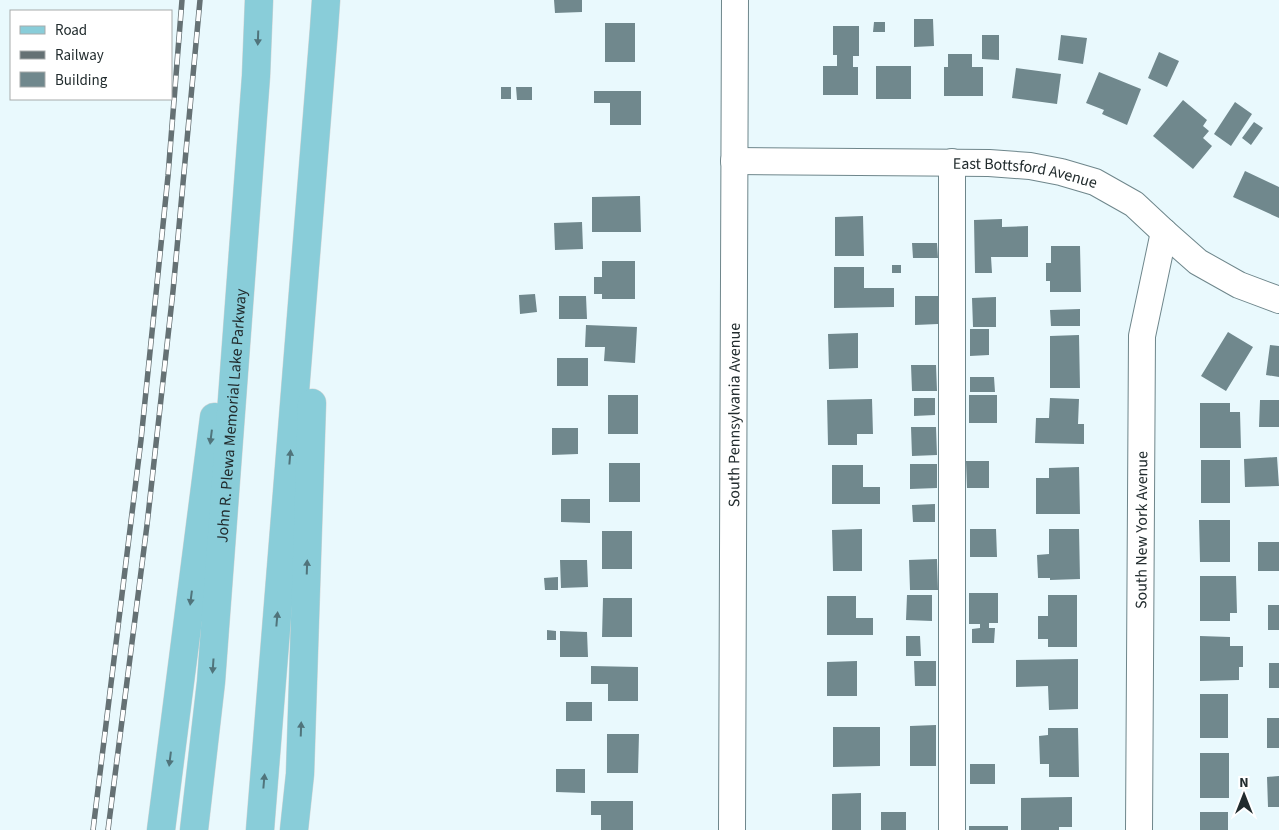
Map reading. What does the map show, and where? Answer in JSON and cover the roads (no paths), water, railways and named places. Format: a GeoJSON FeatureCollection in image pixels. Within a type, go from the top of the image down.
{"type":"FeatureCollection","features":[{"type":"Feature","properties":{"kind":"main road","name":"John R. Plewa Memorial Lake Parkway"},"geometry":{"type":"LineString","coordinates":[[194,830],[211,682],[256,76],[259,0]]}},
{"type":"Feature","properties":{"kind":"main road"},"geometry":{"type":"LineString","coordinates":[[260,830],[326,0]]}},
{"type":"Feature","properties":{"kind":"main road"},"geometry":{"type":"LineString","coordinates":[[294,830],[301,754],[324,29]]}},
{"type":"Feature","properties":{"kind":"main road"},"geometry":{"type":"LineString","coordinates":[[161,830],[256,76]]}},
{"type":"Feature","properties":{"kind":"street","name":"South Pennsylvania Avenue"},"geometry":{"type":"LineString","coordinates":[[732,830],[735,0]]}},
{"type":"Feature","properties":{"kind":"street","name":"East Bottsford Avenue"},"geometry":{"type":"LineString","coordinates":[[734,161],[952,162],[1030,166],[1061,172],[1095,182],[1134,204],[1198,262],[1239,285],[1279,300]]}},
{"type":"Feature","properties":{"kind":"street"},"geometry":{"type":"LineString","coordinates":[[952,162],[952,830]]}},
{"type":"Feature","properties":{"kind":"street","name":"South New York Avenue"},"geometry":{"type":"LineString","coordinates":[[1138,830],[1142,336],[1164,232]]}},
{"type":"Feature","properties":{"kind":"railway"},"geometry":{"type":"LineString","coordinates":[[93,830],[141,440],[168,176],[182,0]]}},
{"type":"Feature","properties":{"kind":"railway"},"geometry":{"type":"LineString","coordinates":[[108,830],[147,525],[173,291],[200,0]]}}]}
